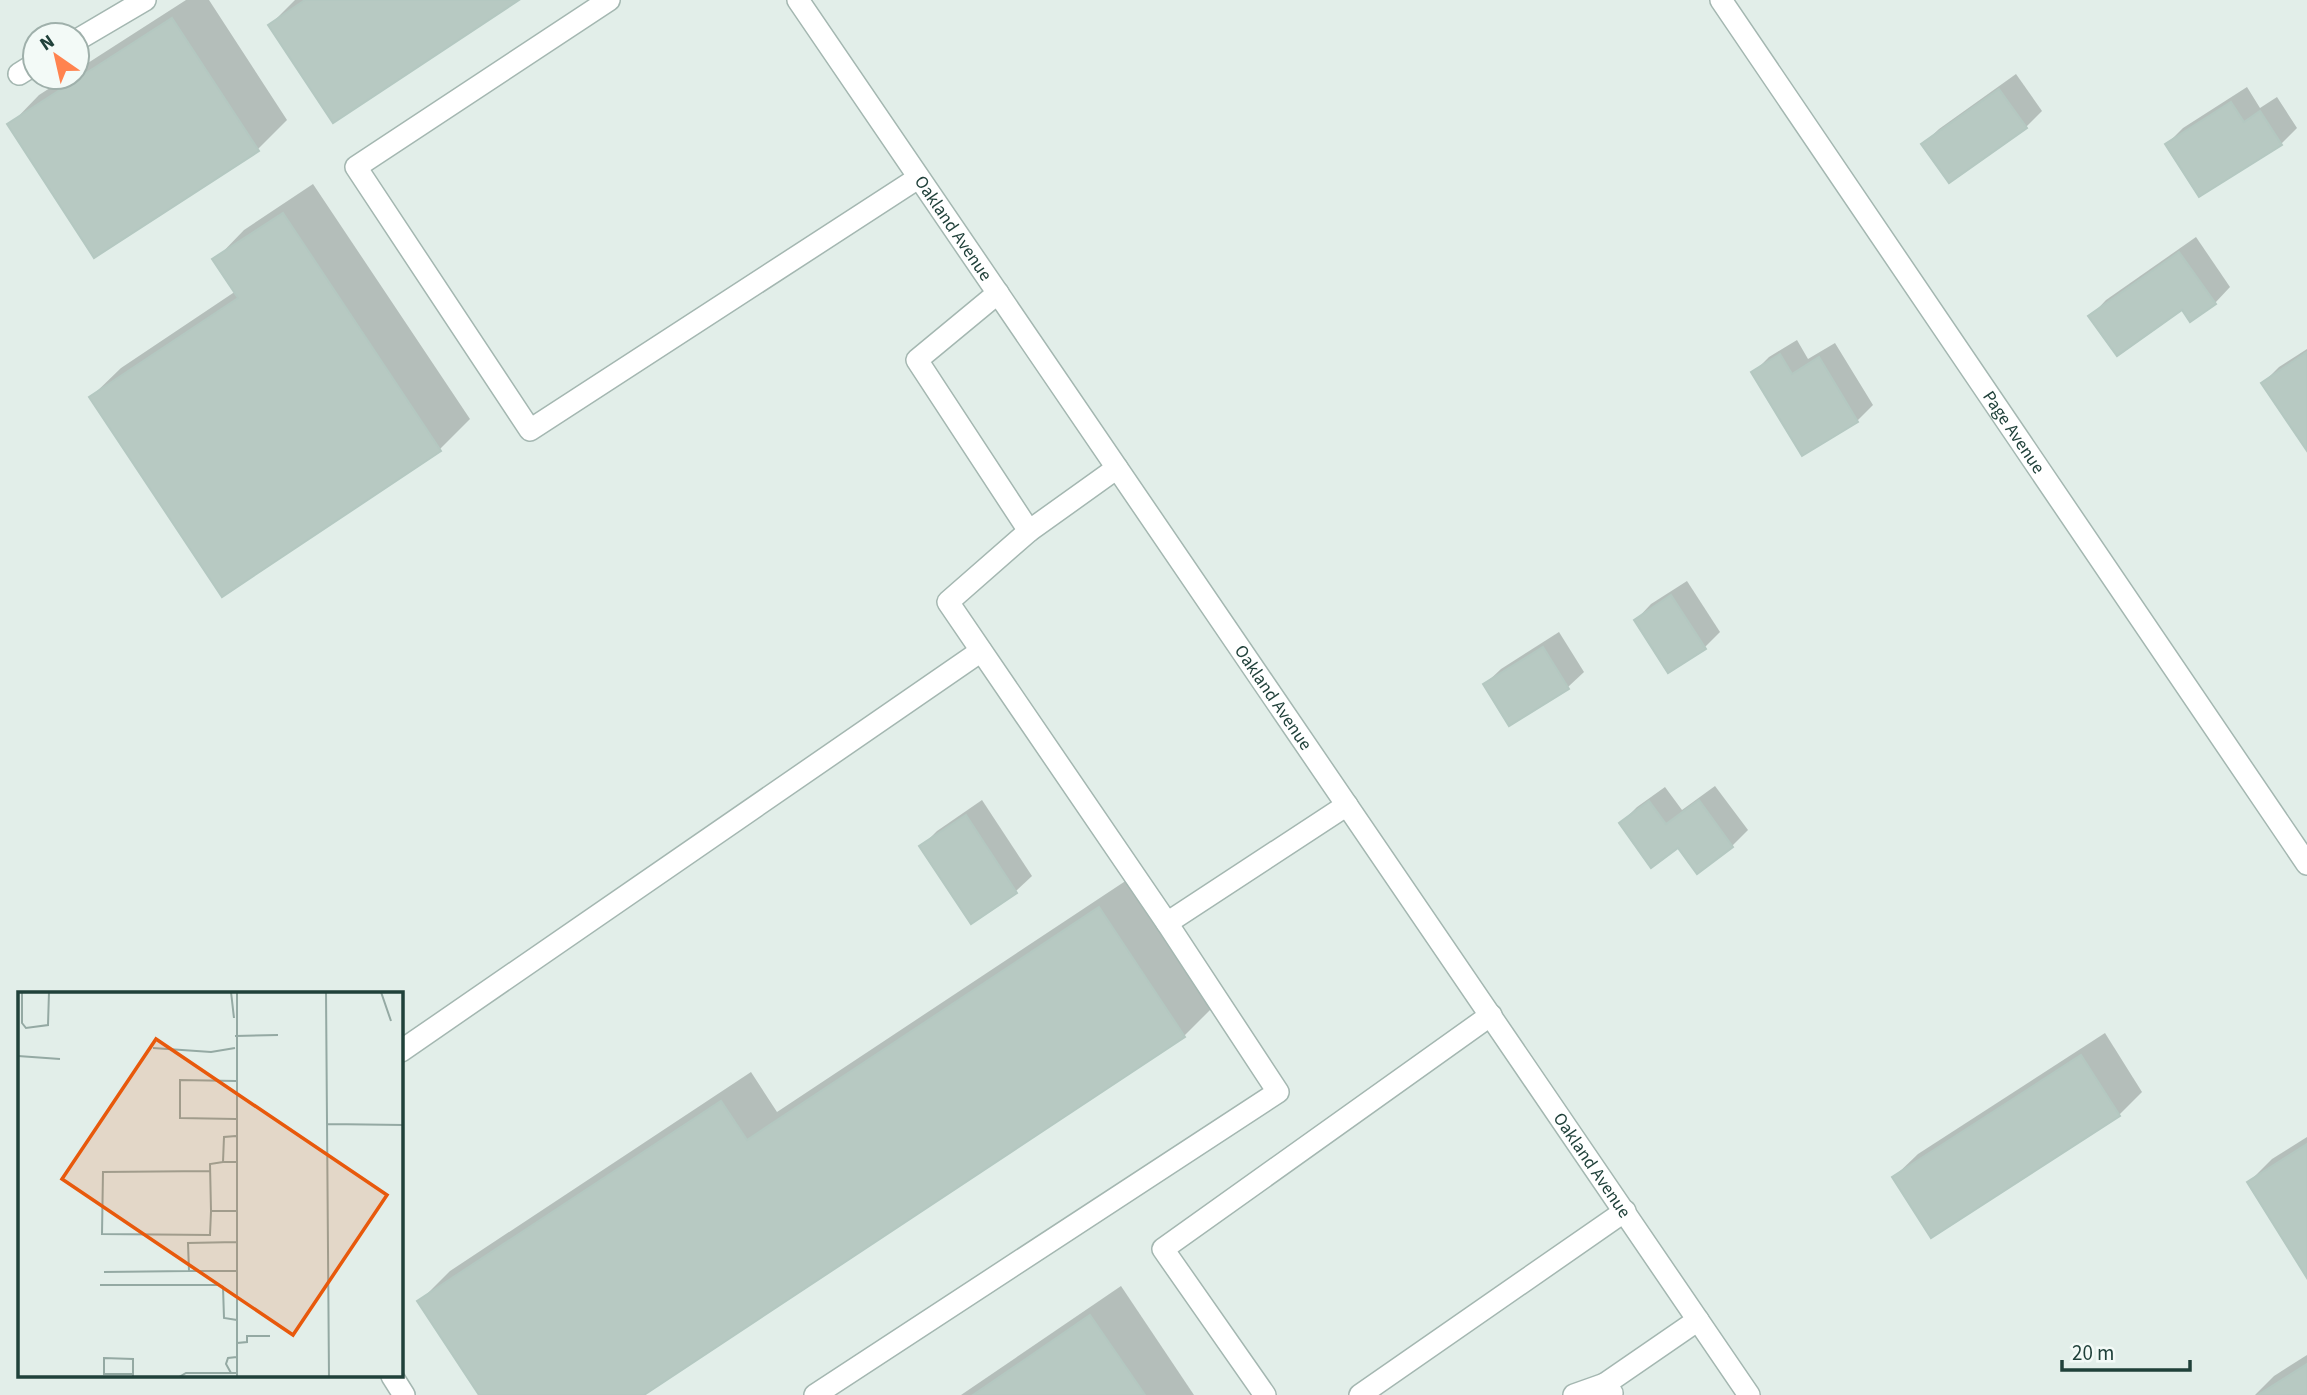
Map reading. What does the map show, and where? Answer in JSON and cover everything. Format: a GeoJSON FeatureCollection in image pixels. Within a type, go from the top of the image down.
{"type":"FeatureCollection","features":[{"type":"Feature","properties":{"kind":"street"},"geometry":{"type":"LineString","coordinates":[[91,32],[145,0]]}},
{"type":"Feature","properties":{"kind":"street"},"geometry":{"type":"LineString","coordinates":[[609,0],[356,167],[530,430],[918,177]]}},
{"type":"Feature","properties":{"kind":"street","name":"Oakland Avenue"},"geometry":{"type":"LineString","coordinates":[[798,0],[1749,1395]]}},
{"type":"Feature","properties":{"kind":"street","name":"Page Avenue"},"geometry":{"type":"LineString","coordinates":[[1721,0],[2307,864]]}},
{"type":"Feature","properties":{"kind":"street"},"geometry":{"type":"LineString","coordinates":[[998,293],[916,360],[1029,531]]}},
{"type":"Feature","properties":{"kind":"street"},"geometry":{"type":"LineString","coordinates":[[815,1395],[1278,1092],[1167,923],[948,602],[1029,531],[1117,468]]}},
{"type":"Feature","properties":{"kind":"street"},"geometry":{"type":"LineString","coordinates":[[402,1050],[981,651]]}},
{"type":"Feature","properties":{"kind":"street"},"geometry":{"type":"LineString","coordinates":[[1167,923],[1348,805]]}},
{"type":"Feature","properties":{"kind":"street"},"geometry":{"type":"LineString","coordinates":[[1265,1395],[1163,1249],[1491,1015]]}},
{"type":"Feature","properties":{"kind":"street"},"geometry":{"type":"LineString","coordinates":[[1360,1395],[1625,1211]]}},
{"type":"Feature","properties":{"kind":"street"},"geometry":{"type":"LineString","coordinates":[[1574,1395],[1609,1390],[1698,1320]]}},
{"type":"Feature","properties":{"kind":"street"},"geometry":{"type":"LineString","coordinates":[[393,1378],[404,1395]]}},
{"type":"Feature","properties":{"kind":"building"},"geometry":{"type":"Polygon","coordinates":[[[305,0],[519,0],[333,123],[268,25],[305,0]]]}},
{"type":"Feature","properties":{"kind":"building"},"geometry":{"type":"Polygon","coordinates":[[[172,18],[259,151],[94,258],[7,124],[58,91],[91,91],[91,70],[172,18]]]}},
{"type":"Feature","properties":{"kind":"building"},"geometry":{"type":"Polygon","coordinates":[[[1999,89],[2027,128],[1949,183],[1921,144],[1999,89]]]}},
{"type":"Feature","properties":{"kind":"building"},"geometry":{"type":"Polygon","coordinates":[[[2231,102],[2244,122],[2260,111],[2282,145],[2199,197],[2165,144],[2231,102]]]}},
{"type":"Feature","properties":{"kind":"building"},"geometry":{"type":"Polygon","coordinates":[[[283,213],[441,451],[222,597],[89,397],[238,298],[212,259],[283,213]]]}},
{"type":"Feature","properties":{"kind":"building"},"geometry":{"type":"Polygon","coordinates":[[[2179,252],[2216,304],[2190,322],[2182,310],[2117,356],[2088,316],[2179,252]]]}},
{"type":"Feature","properties":{"kind":"building"},"geometry":{"type":"Polygon","coordinates":[[[2307,352],[2307,451],[2261,383],[2307,352]]]}},
{"type":"Feature","properties":{"kind":"building"},"geometry":{"type":"Polygon","coordinates":[[[1780,354],[1792,374],[1819,357],[1858,422],[1802,456],[1751,372],[1780,354]]]}},
{"type":"Feature","properties":{"kind":"building"},"geometry":{"type":"Polygon","coordinates":[[[1671,595],[1706,649],[1668,673],[1634,620],[1671,595]]]}},
{"type":"Feature","properties":{"kind":"building"},"geometry":{"type":"Polygon","coordinates":[[[1543,647],[1569,689],[1509,726],[1483,684],[1543,647]]]}},
{"type":"Feature","properties":{"kind":"building"},"geometry":{"type":"Polygon","coordinates":[[[1699,800],[1733,847],[1697,874],[1678,848],[1651,868],[1619,823],[1649,801],[1666,824],[1699,800]]]}},
{"type":"Feature","properties":{"kind":"building"},"geometry":{"type":"Polygon","coordinates":[[[966,815],[1017,893],[971,924],[919,846],[966,815]]]}},
{"type":"Feature","properties":{"kind":"building"},"geometry":{"type":"Polygon","coordinates":[[[1099,907],[1185,1037],[644,1395],[479,1395],[417,1301],[721,1101],[747,1140],[1099,907]]]}},
{"type":"Feature","properties":{"kind":"building"},"geometry":{"type":"Polygon","coordinates":[[[2081,1055],[2120,1116],[1931,1238],[1892,1177],[2081,1055]]]}},
{"type":"Feature","properties":{"kind":"building"},"geometry":{"type":"Polygon","coordinates":[[[2307,1144],[2307,1278],[2247,1182],[2307,1144]]]}},
{"type":"Feature","properties":{"kind":"building"},"geometry":{"type":"Polygon","coordinates":[[[1090,1315],[1145,1395],[973,1395],[1090,1315]]]}},
{"type":"Feature","properties":{"kind":"building"},"geometry":{"type":"Polygon","coordinates":[[[2307,1364],[2307,1395],[2258,1395],[2307,1364]]]}}]}
